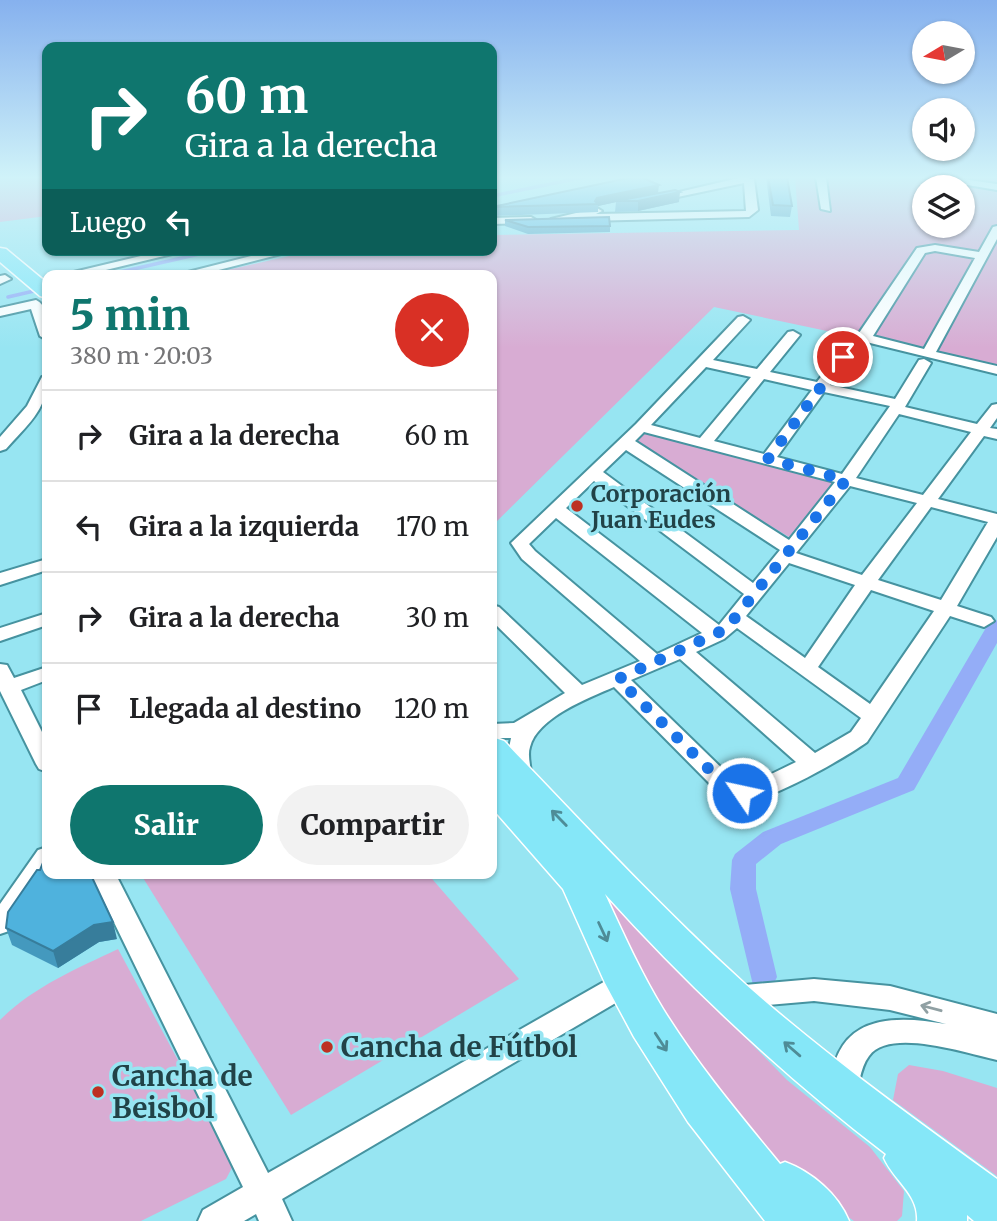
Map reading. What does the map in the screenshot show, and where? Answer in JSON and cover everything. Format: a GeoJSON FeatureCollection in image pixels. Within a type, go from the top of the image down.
{"type":"FeatureCollection","features":[{"type":"Feature","properties":{"kind":"highway"},"geometry":{"type":"LineString","coordinates":[[0,253],[41,295]]}},
{"type":"Feature","properties":{"kind":"highway"},"geometry":{"type":"LineString","coordinates":[[5,280],[41,295]]}},
{"type":"Feature","properties":{"kind":"highway"},"geometry":{"type":"LineString","coordinates":[[497,760],[507,782],[579,881],[626,983],[649,1024],[704,1107],[796,1221]]}},
{"type":"Feature","properties":{"kind":"highway"},"geometry":{"type":"LineString","coordinates":[[507,782],[732,997],[843,1094],[933,1184],[943,1215],[942,1221]]}},
{"type":"Feature","properties":{"kind":"highway"},"geometry":{"type":"LineString","coordinates":[[843,1094],[994,1206]]}},
{"type":"Feature","properties":{"kind":"highway"},"geometry":{"type":"LineString","coordinates":[[704,1107],[824,1221]]}},
{"type":"Feature","properties":{"kind":"street"},"geometry":{"type":"LineString","coordinates":[[497,731],[518,730],[579,694],[717,635],[736,618],[846,480],[898,407],[994,234]]}},
{"type":"Feature","properties":{"kind":"street"},"geometry":{"type":"LineString","coordinates":[[982,256],[935,248],[921,250],[866,333],[867,338],[874,341],[926,358],[997,370]]}},
{"type":"Feature","properties":{"kind":"street"},"geometry":{"type":"LineString","coordinates":[[90,270],[155,256]]}},
{"type":"Feature","properties":{"kind":"street"},"geometry":{"type":"LineString","coordinates":[[204,270],[265,256]]}},
{"type":"Feature","properties":{"kind":"street"},"geometry":{"type":"LineString","coordinates":[[0,312],[41,295]]}},
{"type":"Feature","properties":{"kind":"street"},"geometry":{"type":"LineString","coordinates":[[654,662],[522,549],[520,543],[641,427],[743,320]]}},
{"type":"Feature","properties":{"kind":"street"},"geometry":{"type":"LineString","coordinates":[[705,442],[793,335]]}},
{"type":"Feature","properties":{"kind":"street"},"geometry":{"type":"LineString","coordinates":[[768,459],[854,342]]}},
{"type":"Feature","properties":{"kind":"street"},"geometry":{"type":"LineString","coordinates":[[703,362],[820,387],[989,432]]}},
{"type":"Feature","properties":{"kind":"street"},"geometry":{"type":"LineString","coordinates":[[0,446],[34,408],[42,391]]}},
{"type":"Feature","properties":{"kind":"street"},"geometry":{"type":"LineString","coordinates":[[807,669],[866,583],[928,502],[989,432],[997,408]]}},
{"type":"Feature","properties":{"kind":"street"},"geometry":{"type":"LineString","coordinates":[[618,679],[727,787],[742,793],[756,791],[813,764],[859,737],[946,608],[997,520],[641,427]]}},
{"type":"Feature","properties":{"kind":"street"},"geometry":{"type":"LineString","coordinates":[[625,442],[789,553],[866,583],[984,621]]}},
{"type":"Feature","properties":{"kind":"street"},"geometry":{"type":"LineString","coordinates":[[594,474],[754,593]]}},
{"type":"Feature","properties":{"kind":"street"},"geometry":{"type":"LineString","coordinates":[[556,509],[717,635]]}},
{"type":"Feature","properties":{"kind":"street"},"geometry":{"type":"LineString","coordinates":[[0,579],[42,566]]}},
{"type":"Feature","properties":{"kind":"street"},"geometry":{"type":"LineString","coordinates":[[497,616],[579,694]]}},
{"type":"Feature","properties":{"kind":"street"},"geometry":{"type":"LineString","coordinates":[[736,618],[874,717]]}},
{"type":"Feature","properties":{"kind":"street"},"geometry":{"type":"LineString","coordinates":[[0,635],[42,621]]}},
{"type":"Feature","properties":{"kind":"street"},"geometry":{"type":"LineString","coordinates":[[682,651],[813,764]]}},
{"type":"Feature","properties":{"kind":"street"},"geometry":{"type":"LineString","coordinates":[[42,674],[4,678],[42,754]]}},
{"type":"Feature","properties":{"kind":"street"},"geometry":{"type":"LineString","coordinates":[[507,782],[519,743],[533,722]]}},
{"type":"Feature","properties":{"kind":"street"},"geometry":{"type":"LineString","coordinates":[[0,924],[42,863]]}},
{"type":"Feature","properties":{"kind":"street"},"geometry":{"type":"LineString","coordinates":[[105,879],[276,1221]]}},
{"type":"Feature","properties":{"kind":"street"},"geometry":{"type":"LineString","coordinates":[[214,1221],[626,983]]}},
{"type":"Feature","properties":{"kind":"street"},"geometry":{"type":"LineString","coordinates":[[732,997],[814,990],[890,998],[997,1026]]}},
{"type":"Feature","properties":{"kind":"street"},"geometry":{"type":"LineString","coordinates":[[843,1094],[845,1071],[853,1053],[878,1034],[900,1029],[935,1032],[997,1048]]}},
{"type":"Feature","properties":{"kind":"shaded area"},"geometry":{"type":"Polygon","coordinates":[[[912,234],[912,238],[975,238],[975,234],[997,234],[997,367],[714,307],[497,521],[497,270],[227,270],[289,256],[497,256],[497,235],[912,234]]]}},
{"type":"Feature","properties":{"kind":"shaded area"},"geometry":{"type":"Polygon","coordinates":[[[643,431],[835,482],[789,537],[632,442],[643,431]]]}},
{"type":"Feature","properties":{"kind":"shaded area","name":"Cancha de Fútbol"},"geometry":{"type":"Polygon","coordinates":[[[144,879],[432,879],[519,979],[291,1115],[144,879]]]}},
{"type":"Feature","properties":{"kind":"shaded area"},"geometry":{"type":"Polygon","coordinates":[[[597,886],[787,1080],[870,1147],[904,1191],[902,1216],[897,1221],[854,1221],[804,1186],[746,1127],[704,1077],[654,995],[597,886]]]}},
{"type":"Feature","properties":{"kind":"shaded area","name":"Cancha de Beisbol"},"geometry":{"type":"Polygon","coordinates":[[[118,949],[234,1164],[226,1179],[141,1221],[0,1221],[0,1020],[41,988],[118,949]]]}},
{"type":"Feature","properties":{"kind":"shaded area"},"geometry":{"type":"Polygon","coordinates":[[[909,1065],[943,1071],[997,1088],[997,1176],[893,1100],[898,1074],[909,1065]]]}},
{"type":"Feature","properties":{"kind":"building"},"geometry":{"type":"Polygon","coordinates":[[[42,865],[42,879],[93,879],[113,922],[94,925],[53,951],[6,928],[8,912],[37,870],[42,865]]]}},
{"type":"Feature","properties":{"kind":"waterway"},"geometry":{"type":"LineString","coordinates":[[129,270],[191,256]]}},
{"type":"Feature","properties":{"kind":"waterway"},"geometry":{"type":"LineString","coordinates":[[8,297],[42,289]]}},
{"type":"Feature","properties":{"kind":"waterway"},"geometry":{"type":"LineString","coordinates":[[763,977],[743,889],[744,860],[772,838],[906,784],[997,626]]}},
{"type":"Feature","properties":{"kind":"place","name":"Corporación Juan Eudes"},"geometry":{"type":"Point","coordinates":[577,506]}},
{"type":"Feature","properties":{"kind":"place","name":"Cancha de Fútbol"},"geometry":{"type":"Point","coordinates":[327,1047]}},
{"type":"Feature","properties":{"kind":"place","name":"Cancha de Beisbol"},"geometry":{"type":"Point","coordinates":[98,1092]}},
{"type":"Feature","properties":{"kind":"route"},"geometry":{"type":"LineString","coordinates":[[742,793],[727,787],[618,679],[717,635],[733,623],[754,593],[846,480],[768,459],[843,357]]}}]}
